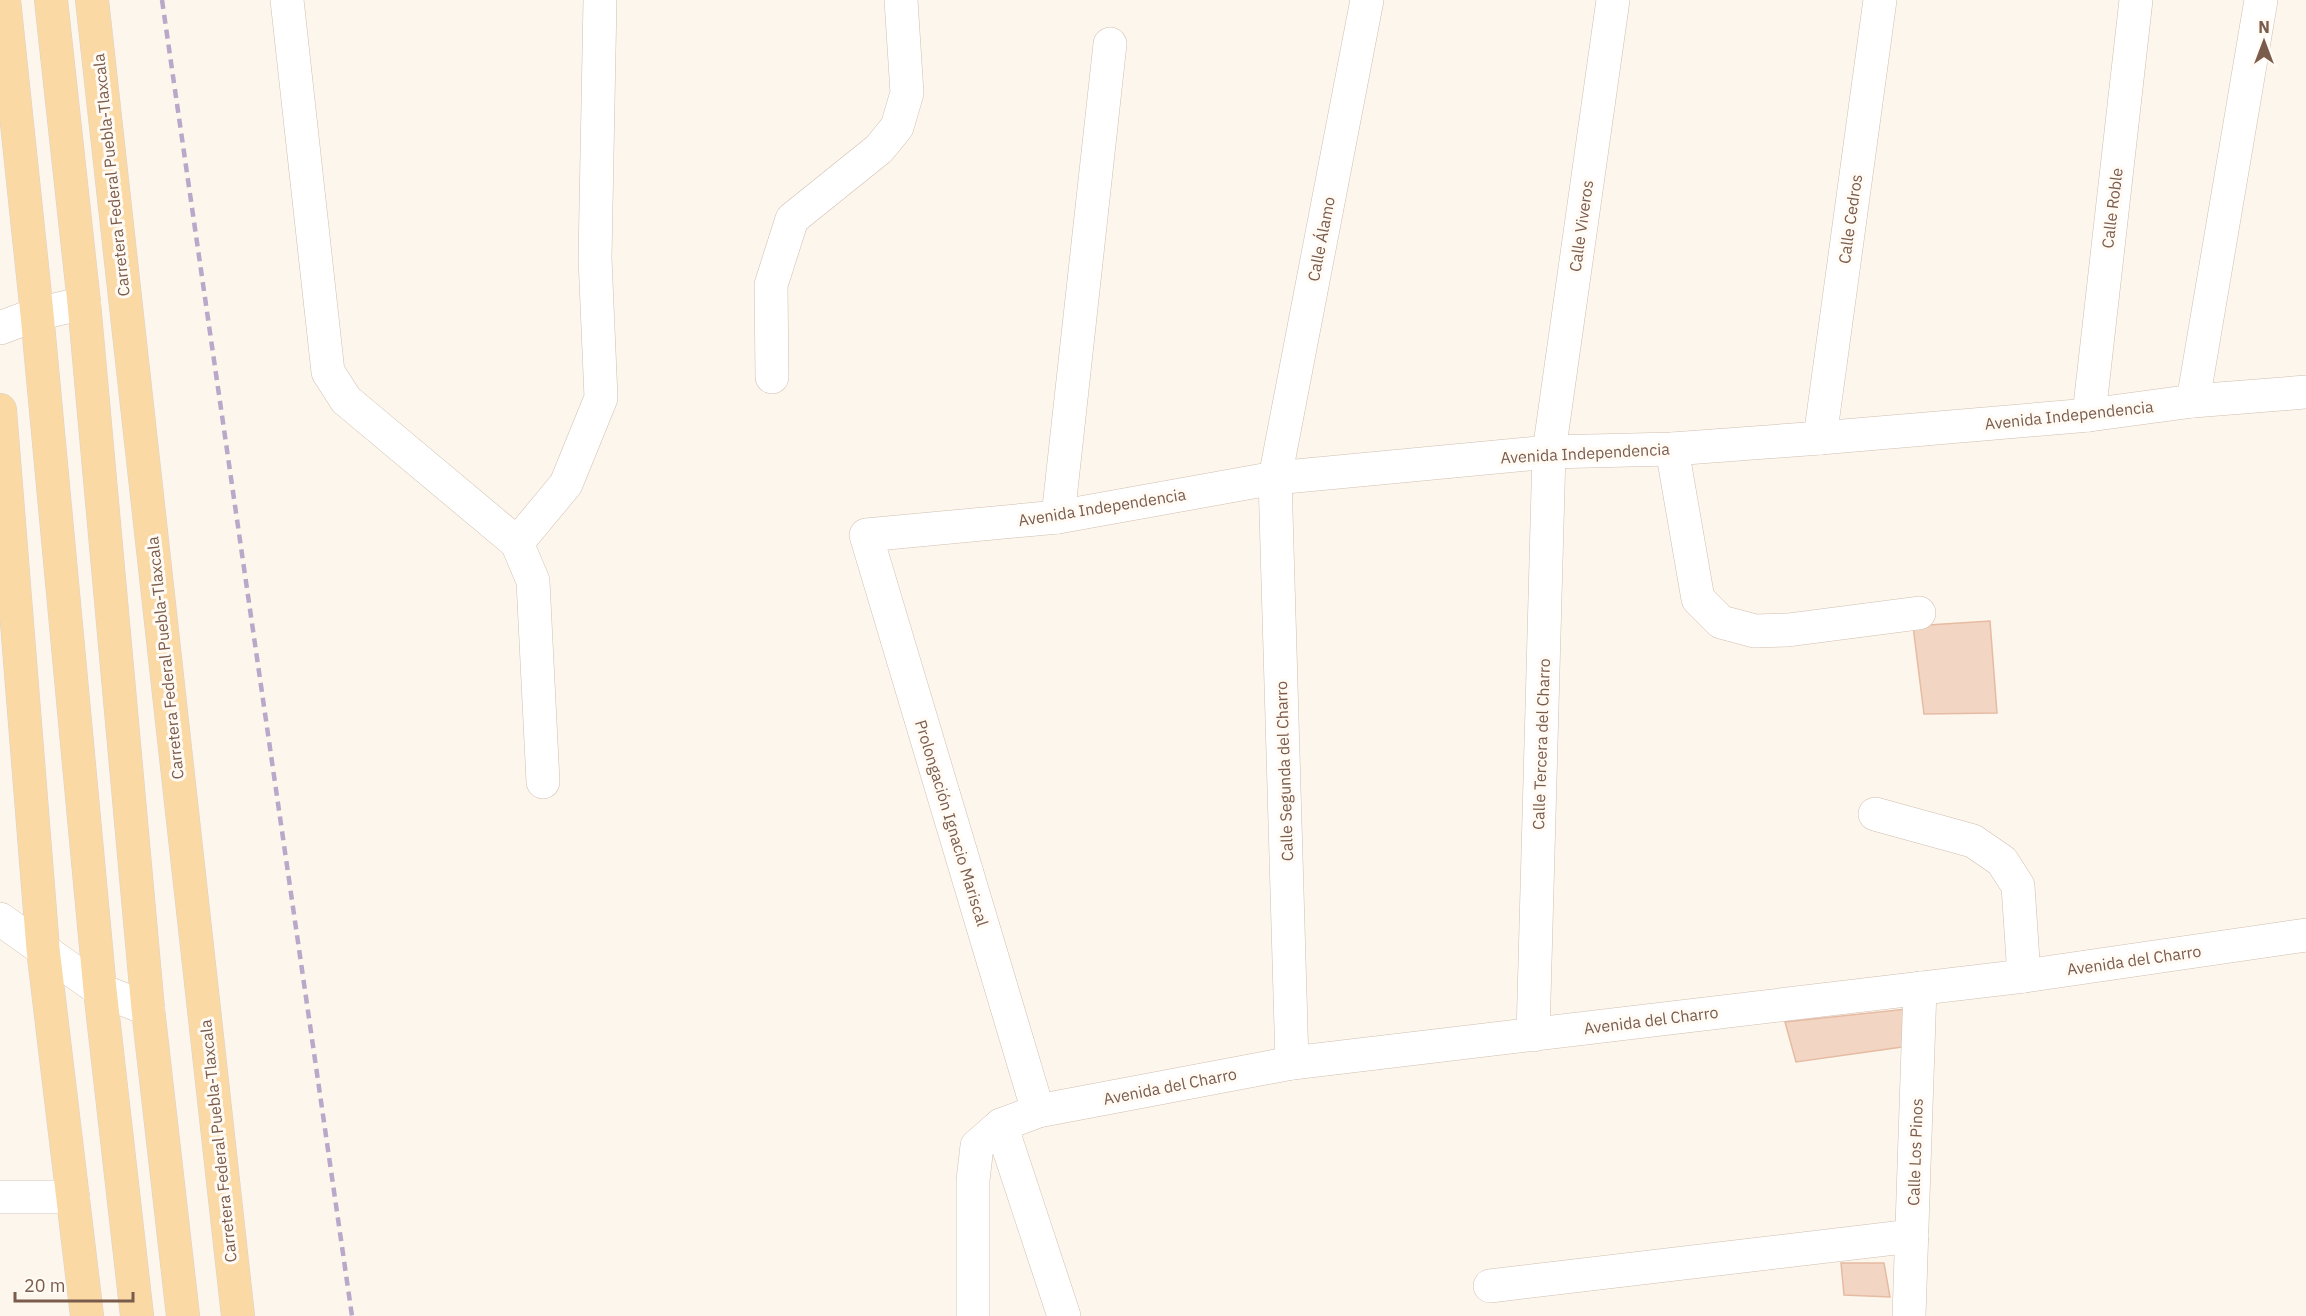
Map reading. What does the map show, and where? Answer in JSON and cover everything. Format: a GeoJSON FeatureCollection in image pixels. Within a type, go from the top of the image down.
{"type":"FeatureCollection","features":[{"type":"Feature","properties":{"kind":"main road"},"geometry":{"type":"LineString","coordinates":[[4,0],[37,314],[100,990],[137,1316]]}},
{"type":"Feature","properties":{"kind":"main road"},"geometry":{"type":"LineString","coordinates":[[51,0],[84,303],[148,1009],[183,1316]]}},
{"type":"Feature","properties":{"kind":"main road","name":"Carretera Federal Puebla-Tlaxcala"},"geometry":{"type":"LineString","coordinates":[[92,0],[238,1316]]}},
{"type":"Feature","properties":{"kind":"main road"},"geometry":{"type":"LineString","coordinates":[[0,410],[10,651],[87,1316]]}},
{"type":"Feature","properties":{"kind":"street"},"geometry":{"type":"LineString","coordinates":[[287,0],[328,372],[346,400],[517,543],[533,580],[543,782]]}},
{"type":"Feature","properties":{"kind":"street"},"geometry":{"type":"LineString","coordinates":[[517,543],[566,484],[601,398],[595,258],[600,0]]}},
{"type":"Feature","properties":{"kind":"street"},"geometry":{"type":"LineString","coordinates":[[772,377],[771,285],[792,219],[879,149],[897,127],[907,93],[901,0]]}},
{"type":"Feature","properties":{"kind":"street","name":"Calle Álamo"},"geometry":{"type":"LineString","coordinates":[[1275,478],[1367,0]]}},
{"type":"Feature","properties":{"kind":"street","name":"Calle Viveros"},"geometry":{"type":"LineString","coordinates":[[1549,452],[1613,0]]}},
{"type":"Feature","properties":{"kind":"street","name":"Calle Cedros"},"geometry":{"type":"LineString","coordinates":[[1820,438],[1880,0]]}},
{"type":"Feature","properties":{"kind":"street","name":"Calle Roble"},"geometry":{"type":"LineString","coordinates":[[2088,415],[2136,0]]}},
{"type":"Feature","properties":{"kind":"street"},"geometry":{"type":"LineString","coordinates":[[2193,402],[2261,0]]}},
{"type":"Feature","properties":{"kind":"street"},"geometry":{"type":"LineString","coordinates":[[1058,517],[1110,44]]}},
{"type":"Feature","properties":{"kind":"street"},"geometry":{"type":"LineString","coordinates":[[0,328],[37,314],[84,303]]}},
{"type":"Feature","properties":{"kind":"street","name":"Avenida Independencia"},"geometry":{"type":"LineString","coordinates":[[866,536],[1058,517],[1275,478],[1549,452],[1672,449],[1820,438],[2088,415],[2193,402],[2306,392]]}},
{"type":"Feature","properties":{"kind":"street"},"geometry":{"type":"LineString","coordinates":[[1672,449],[1698,599],[1721,622],[1755,632],[1788,630],[1919,612]]}},
{"type":"Feature","properties":{"kind":"street","name":"Calle Tercera del Charro"},"geometry":{"type":"LineString","coordinates":[[1533,1035],[1549,452]]}},
{"type":"Feature","properties":{"kind":"street","name":"Calle Segunda del Charro"},"geometry":{"type":"LineString","coordinates":[[1275,478],[1292,1063]]}},
{"type":"Feature","properties":{"kind":"street","name":"Prolongación Ignacio Mariscal"},"geometry":{"type":"LineString","coordinates":[[866,536],[1038,1111]]}},
{"type":"Feature","properties":{"kind":"street"},"geometry":{"type":"LineString","coordinates":[[1875,814],[1973,841],[2002,861],[2018,886],[2024,976]]}},
{"type":"Feature","properties":{"kind":"street"},"geometry":{"type":"LineString","coordinates":[[0,919],[100,990],[148,1009]]}},
{"type":"Feature","properties":{"kind":"street","name":"Avenida del Charro"},"geometry":{"type":"LineString","coordinates":[[1001,1125],[1038,1111],[1292,1063],[2024,976],[2306,935]]}},
{"type":"Feature","properties":{"kind":"street","name":"Calle Los Pinos"},"geometry":{"type":"LineString","coordinates":[[1909,1316],[1920,988]]}},
{"type":"Feature","properties":{"kind":"street"},"geometry":{"type":"LineString","coordinates":[[973,1316],[973,1180],[977,1146],[1001,1125],[1064,1316]]}},
{"type":"Feature","properties":{"kind":"street"},"geometry":{"type":"LineString","coordinates":[[0,1197],[73,1197]]}},
{"type":"Feature","properties":{"kind":"street"},"geometry":{"type":"LineString","coordinates":[[1490,1286],[1912,1236]]}},
{"type":"Feature","properties":{"kind":"building"},"geometry":{"type":"Polygon","coordinates":[[[1990,621],[1997,713],[1924,714],[1913,626],[1990,621]]]}},
{"type":"Feature","properties":{"kind":"building"},"geometry":{"type":"Polygon","coordinates":[[[1907,1009],[1909,1046],[1796,1062],[1785,1022],[1907,1009]]]}},
{"type":"Feature","properties":{"kind":"building"},"geometry":{"type":"Polygon","coordinates":[[[1841,1263],[1884,1263],[1890,1297],[1844,1295],[1841,1263]]]}},
{"type":"Feature","properties":{"kind":"railway"},"geometry":{"type":"LineString","coordinates":[[162,0],[352,1316]]}}]}
